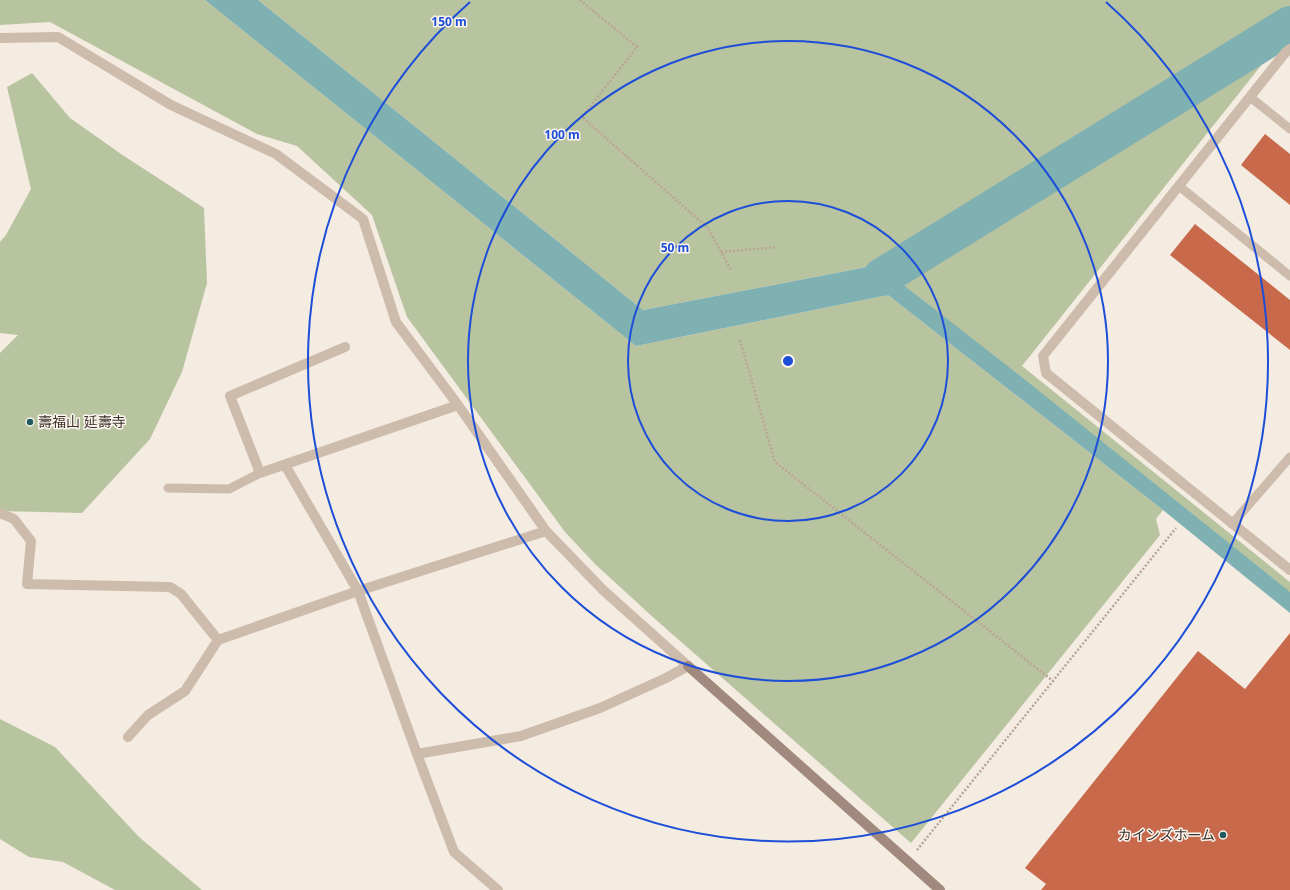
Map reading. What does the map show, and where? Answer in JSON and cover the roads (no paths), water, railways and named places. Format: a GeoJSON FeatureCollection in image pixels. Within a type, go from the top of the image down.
{"type":"FeatureCollection","features":[{"type":"Feature","properties":{"kind":"street"},"geometry":{"type":"LineString","coordinates":[[0,38],[58,37],[172,105],[276,154],[363,220],[396,322],[458,405],[546,531],[603,590],[940,890]]}},
{"type":"Feature","properties":{"kind":"street"},"geometry":{"type":"LineString","coordinates":[[1290,50],[1285,53],[1043,356],[1046,373],[1290,570]]}},
{"type":"Feature","properties":{"kind":"street"},"geometry":{"type":"LineString","coordinates":[[345,347],[230,396],[260,473],[458,405]]}},
{"type":"Feature","properties":{"kind":"street"},"geometry":{"type":"LineString","coordinates":[[285,465],[358,591],[454,852],[498,890]]}},
{"type":"Feature","properties":{"kind":"street"},"geometry":{"type":"LineString","coordinates":[[0,513],[14,519],[31,541],[27,584],[170,587],[181,594],[218,640]]}},
{"type":"Feature","properties":{"kind":"street"},"geometry":{"type":"LineString","coordinates":[[128,737],[148,715],[185,691],[218,640],[358,591],[546,531]]}},
{"type":"Feature","properties":{"kind":"street"},"geometry":{"type":"LineString","coordinates":[[417,754],[521,736],[600,708],[666,678],[688,666]]}},
{"type":"Feature","properties":{"kind":"lane"},"geometry":{"type":"LineString","coordinates":[[1250,97],[1290,129]]}},
{"type":"Feature","properties":{"kind":"lane"},"geometry":{"type":"LineString","coordinates":[[1179,186],[1290,276]]}},
{"type":"Feature","properties":{"kind":"lane"},"geometry":{"type":"LineString","coordinates":[[1232,524],[1290,457]]}},
{"type":"Feature","properties":{"kind":"lane"},"geometry":{"type":"LineString","coordinates":[[168,488],[229,489],[260,473]]}},
{"type":"Feature","properties":{"kind":"water"},"geometry":{"type":"Polygon","coordinates":[[[205,0],[258,0],[643,310],[898,261],[901,283],[1014,371],[1290,592],[1290,613],[1163,510],[888,295],[636,346],[205,0]]]}},
{"type":"Feature","properties":{"kind":"waterway"},"geometry":{"type":"LineString","coordinates":[[882,277],[1290,25]]}},
{"type":"Feature","properties":{"kind":"place","name":"壽福山 延壽寺"},"geometry":{"type":"Point","coordinates":[30,422]}},
{"type":"Feature","properties":{"kind":"place","name":"カインズホーム"},"geometry":{"type":"Point","coordinates":[1223,835]}}]}
